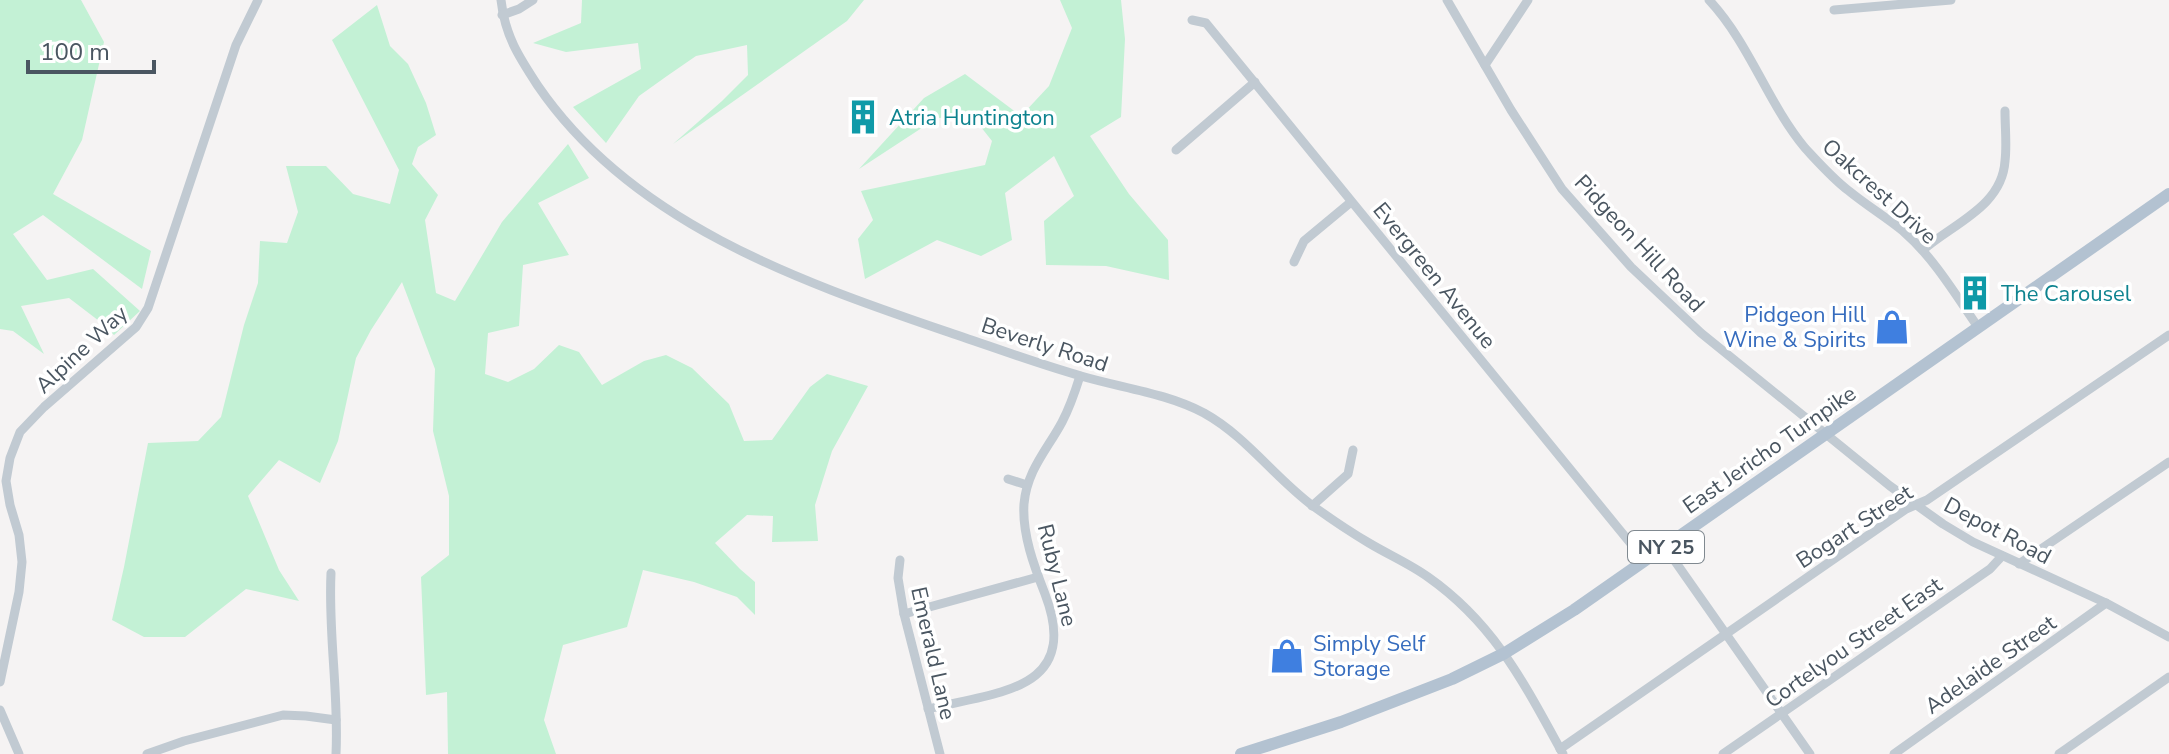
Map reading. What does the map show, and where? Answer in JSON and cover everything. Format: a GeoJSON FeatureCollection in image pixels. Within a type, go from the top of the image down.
{"type":"FeatureCollection","features":[{"type":"Feature","properties":{"kind":"main road","name":"East Jericho Turnpike"},"geometry":{"type":"LineString","coordinates":[[1241,754],[1276,749],[1416,694],[1505,653],[1645,561],[2169,194]]}},
{"type":"Feature","properties":{"kind":"street","name":"Alpine Way"},"geometry":{"type":"LineString","coordinates":[[0,682],[19,592],[22,562],[6,481],[10,458],[20,432],[44,407],[136,327],[148,308],[236,45],[258,0]]}},
{"type":"Feature","properties":{"kind":"street","name":"Beverly Road"},"geometry":{"type":"LineString","coordinates":[[501,0],[510,41],[548,100],[615,169],[676,215],[742,251],[816,285],[1080,376],[1162,396],[1202,412],[1252,448],[1312,506],[1440,586],[1474,616],[1505,653],[1562,752]]}},
{"type":"Feature","properties":{"kind":"street"},"geometry":{"type":"LineString","coordinates":[[502,15],[533,0]]}},
{"type":"Feature","properties":{"kind":"street","name":"Pidgeon Hill Road"},"geometry":{"type":"LineString","coordinates":[[1447,0],[1511,110],[1562,189],[1665,301],[1824,433]]}},
{"type":"Feature","properties":{"kind":"street"},"geometry":{"type":"LineString","coordinates":[[1485,65],[1528,0]]}},
{"type":"Feature","properties":{"kind":"street","name":"Oakcrest Drive"},"geometry":{"type":"LineString","coordinates":[[1709,0],[1740,39],[1777,107],[1806,149],[1846,190],[1903,231],[1923,250],[1978,327]]}},
{"type":"Feature","properties":{"kind":"street"},"geometry":{"type":"LineString","coordinates":[[1834,10],[1951,0]]}},
{"type":"Feature","properties":{"kind":"street","name":"Evergreen Avenue"},"geometry":{"type":"LineString","coordinates":[[1192,20],[1206,23],[1645,561]]}},
{"type":"Feature","properties":{"kind":"street"},"geometry":{"type":"LineString","coordinates":[[1176,150],[1255,82]]}},
{"type":"Feature","properties":{"kind":"street"},"geometry":{"type":"LineString","coordinates":[[1923,250],[1977,211],[1998,187],[2005,163],[2005,111]]}},
{"type":"Feature","properties":{"kind":"street"},"geometry":{"type":"LineString","coordinates":[[1294,262],[1304,241],[1351,202]]}},
{"type":"Feature","properties":{"kind":"street","name":"Bogart Street"},"geometry":{"type":"LineString","coordinates":[[1562,752],[1906,509],[1927,500],[2169,335]]}},
{"type":"Feature","properties":{"kind":"street","name":"Ruby Lane"},"geometry":{"type":"LineString","coordinates":[[928,709],[1014,688],[1042,670],[1051,656],[1056,638],[1054,622],[1038,577],[1024,508],[1033,467],[1067,412],[1080,376]]}},
{"type":"Feature","properties":{"kind":"street","name":"Depot Road"},"geometry":{"type":"LineString","coordinates":[[1824,433],[1916,505],[1973,542],[2106,603],[2169,637]]}},
{"type":"Feature","properties":{"kind":"street"},"geometry":{"type":"LineString","coordinates":[[1312,506],[1348,474],[1353,450]]}},
{"type":"Feature","properties":{"kind":"street"},"geometry":{"type":"LineString","coordinates":[[2019,564],[2169,462]]}},
{"type":"Feature","properties":{"kind":"street"},"geometry":{"type":"LineString","coordinates":[[1008,479],[1027,485]]}},
{"type":"Feature","properties":{"kind":"street"},"geometry":{"type":"LineString","coordinates":[[1665,547],[1810,754]]}},
{"type":"Feature","properties":{"kind":"street","name":"Cortelyou Street East"},"geometry":{"type":"LineString","coordinates":[[1723,754],[1990,569],[2002,556]]}},
{"type":"Feature","properties":{"kind":"street","name":"Emerald Lane"},"geometry":{"type":"LineString","coordinates":[[900,560],[898,578],[904,614],[940,754]]}},
{"type":"Feature","properties":{"kind":"street"},"geometry":{"type":"LineString","coordinates":[[331,573],[329,607],[336,687],[336,754]]}},
{"type":"Feature","properties":{"kind":"street"},"geometry":{"type":"LineString","coordinates":[[904,614],[1038,577]]}},
{"type":"Feature","properties":{"kind":"street","name":"Adelaide Street"},"geometry":{"type":"LineString","coordinates":[[1894,754],[2106,603]]}},
{"type":"Feature","properties":{"kind":"street"},"geometry":{"type":"LineString","coordinates":[[2059,754],[2169,677]]}},
{"type":"Feature","properties":{"kind":"street"},"geometry":{"type":"LineString","coordinates":[[0,710],[19,754]]}},
{"type":"Feature","properties":{"kind":"street"},"geometry":{"type":"LineString","coordinates":[[147,754],[283,715],[336,720]]}},
{"type":"Feature","properties":{"kind":"green space"},"geometry":{"type":"Polygon","coordinates":[[[0,0],[81,0],[104,42],[82,140],[53,194],[151,251],[142,289],[43,215],[13,234],[47,280],[93,269],[140,311],[114,335],[69,298],[21,306],[44,354],[13,331],[0,329],[0,0]]]}},
{"type":"Feature","properties":{"kind":"green space"},"geometry":{"type":"Polygon","coordinates":[[[582,0],[864,0],[847,21],[673,144],[748,75],[747,45],[696,56],[667,76],[639,96],[606,143],[573,107],[641,69],[638,43],[566,52],[533,43],[581,23],[582,0]]]}},
{"type":"Feature","properties":{"kind":"green space"},"geometry":{"type":"Polygon","coordinates":[[[1060,0],[1121,0],[1125,39],[1121,117],[1090,136],[1129,194],[1168,240],[1169,280],[1106,266],[1046,265],[1044,221],[1074,196],[1054,156],[1005,193],[1012,240],[981,256],[937,240],[865,279],[858,239],[873,220],[861,191],[985,165],[992,141],[973,117],[937,118],[859,169],[924,98],[965,74],[1021,116],[1049,86],[1072,28],[1060,0]]]}},
{"type":"Feature","properties":{"kind":"green space"},"geometry":{"type":"Polygon","coordinates":[[[377,5],[390,46],[408,64],[426,103],[436,135],[418,147],[412,164],[438,195],[425,220],[436,293],[455,301],[502,222],[568,144],[589,178],[538,203],[569,255],[523,265],[519,326],[488,333],[485,374],[508,382],[534,369],[559,345],[579,352],[602,385],[644,361],[666,355],[692,368],[729,404],[744,441],[772,440],[810,387],[827,374],[868,386],[832,451],[815,505],[818,541],[772,542],[773,516],[747,515],[715,543],[755,582],[755,615],[737,597],[694,582],[643,570],[627,627],[563,645],[544,720],[556,754],[448,754],[447,692],[426,695],[421,577],[449,555],[449,496],[433,431],[435,369],[402,282],[356,358],[338,441],[320,483],[279,460],[248,496],[279,570],[299,601],[246,589],[185,637],[144,637],[112,620],[148,443],[198,441],[221,417],[258,283],[260,241],[287,243],[298,212],[286,166],[326,166],[353,194],[390,204],[399,170],[332,40],[377,5]]]}},
{"type":"Feature","properties":{"kind":"place","name":"Atria Huntington"},"geometry":{"type":"Point","coordinates":[863,117]}},
{"type":"Feature","properties":{"kind":"place","name":"The Carousel"},"geometry":{"type":"Point","coordinates":[1975,293]}},
{"type":"Feature","properties":{"kind":"place","name":"Pidgeon Hill Wine & Spirits"},"geometry":{"type":"Point","coordinates":[1892,327]}},
{"type":"Feature","properties":{"kind":"place","name":"Simply Self Storage"},"geometry":{"type":"Point","coordinates":[1287,656]}}]}
